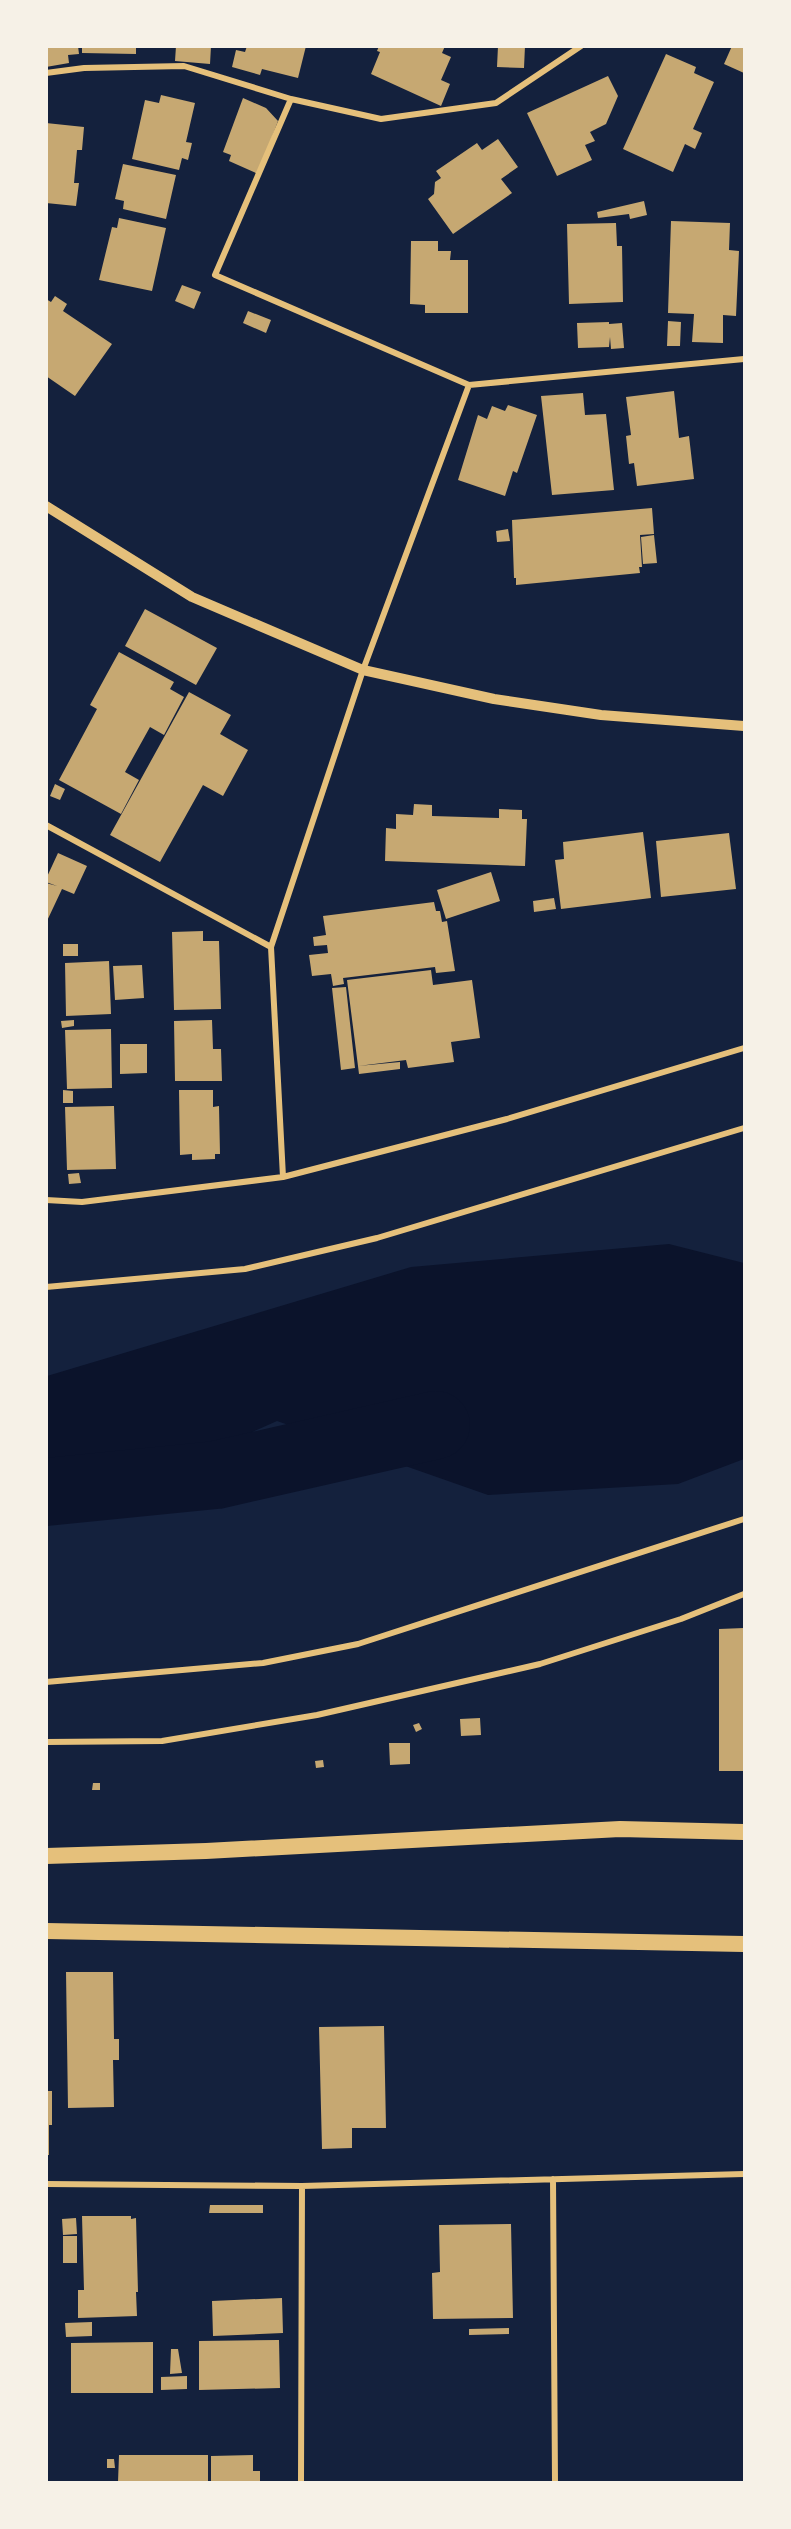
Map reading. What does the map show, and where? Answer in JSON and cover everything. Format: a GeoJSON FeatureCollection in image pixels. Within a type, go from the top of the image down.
{"type":"FeatureCollection","features":[{"type":"Feature","properties":{"kind":"highway"},"geometry":{"type":"LineString","coordinates":[[46,1856],[206,1851],[620,1829],[744,1832]]}},
{"type":"Feature","properties":{"kind":"highway"},"geometry":{"type":"LineString","coordinates":[[46,1930],[744,1944]]}},
{"type":"Feature","properties":{"kind":"street"},"geometry":{"type":"LineString","coordinates":[[46,73],[84,68],[184,66],[291,99],[381,119],[496,103],[581,46]]}},
{"type":"Feature","properties":{"kind":"street"},"geometry":{"type":"LineString","coordinates":[[291,99],[214,275],[469,385],[744,359]]}},
{"type":"Feature","properties":{"kind":"street"},"geometry":{"type":"LineString","coordinates":[[283,1177],[271,947],[363,670],[469,385]]}},
{"type":"Feature","properties":{"kind":"street"},"geometry":{"type":"LineString","coordinates":[[46,506],[192,597],[363,670],[506,701],[601,715],[744,726]]}},
{"type":"Feature","properties":{"kind":"street"},"geometry":{"type":"LineString","coordinates":[[46,825],[271,947]]}},
{"type":"Feature","properties":{"kind":"street"},"geometry":{"type":"LineString","coordinates":[[46,1200],[82,1202],[283,1177],[507,1119],[744,1048]]}},
{"type":"Feature","properties":{"kind":"street"},"geometry":{"type":"LineString","coordinates":[[46,1287],[245,1269],[377,1238],[744,1128]]}},
{"type":"Feature","properties":{"kind":"street"},"geometry":{"type":"LineString","coordinates":[[46,1682],[263,1663],[358,1644],[744,1519]]}},
{"type":"Feature","properties":{"kind":"street"},"geometry":{"type":"LineString","coordinates":[[46,1742],[162,1741],[317,1715],[540,1664],[681,1619],[744,1594]]}},
{"type":"Feature","properties":{"kind":"street"},"geometry":{"type":"LineString","coordinates":[[46,2184],[302,2186],[744,2174]]}},
{"type":"Feature","properties":{"kind":"street"},"geometry":{"type":"LineString","coordinates":[[553,2179],[555,2482]]}},
{"type":"Feature","properties":{"kind":"street"},"geometry":{"type":"LineString","coordinates":[[301,2482],[302,2186]]}},
{"type":"Feature","properties":{"kind":"water"},"geometry":{"type":"Polygon","coordinates":[[[669,1244],[744,1263],[744,1459],[678,1484],[488,1495],[277,1421],[47,1524],[47,1376],[411,1267],[669,1244]]]}},
{"type":"Feature","properties":{"kind":"building"},"geometry":{"type":"Polygon","coordinates":[[[46,46],[78,46],[79,54],[68,55],[69,63],[46,67],[46,46]]]}},
{"type":"Feature","properties":{"kind":"building"},"geometry":{"type":"Polygon","coordinates":[[[82,46],[136,46],[136,54],[82,53],[82,46]]]}},
{"type":"Feature","properties":{"kind":"building"},"geometry":{"type":"Polygon","coordinates":[[[176,46],[211,46],[210,64],[175,61],[176,46]]]}},
{"type":"Feature","properties":{"kind":"building"},"geometry":{"type":"Polygon","coordinates":[[[247,46],[306,46],[298,78],[262,69],[260,75],[232,67],[236,50],[245,52],[247,46]]]}},
{"type":"Feature","properties":{"kind":"building"},"geometry":{"type":"Polygon","coordinates":[[[379,46],[445,46],[442,53],[451,57],[441,80],[450,84],[441,106],[371,74],[380,52],[377,51],[379,46]]]}},
{"type":"Feature","properties":{"kind":"building"},"geometry":{"type":"Polygon","coordinates":[[[498,46],[525,46],[524,68],[497,67],[498,46]]]}},
{"type":"Feature","properties":{"kind":"building"},"geometry":{"type":"Polygon","coordinates":[[[732,46],[744,46],[744,73],[724,64],[732,46]]]}},
{"type":"Feature","properties":{"kind":"building"},"geometry":{"type":"Polygon","coordinates":[[[666,54],[696,67],[694,73],[714,82],[693,129],[702,133],[695,149],[685,144],[673,172],[623,149],[666,54]]]}},
{"type":"Feature","properties":{"kind":"building"},"geometry":{"type":"Polygon","coordinates":[[[608,76],[618,96],[606,124],[590,132],[595,141],[585,145],[592,160],[557,176],[527,113],[608,76]]]}},
{"type":"Feature","properties":{"kind":"building"},"geometry":{"type":"Polygon","coordinates":[[[161,95],[195,103],[186,142],[192,143],[188,160],[182,158],[179,170],[132,159],[145,100],[159,103],[161,95]]]}},
{"type":"Feature","properties":{"kind":"building"},"geometry":{"type":"Polygon","coordinates":[[[243,98],[266,108],[278,121],[258,174],[229,161],[231,155],[223,152],[243,98]]]}},
{"type":"Feature","properties":{"kind":"building"},"geometry":{"type":"Polygon","coordinates":[[[46,123],[84,127],[82,150],[77,150],[74,183],[79,183],[76,206],[46,203],[46,123]]]}},
{"type":"Feature","properties":{"kind":"building"},"geometry":{"type":"Polygon","coordinates":[[[498,139],[518,167],[501,179],[512,193],[453,234],[428,199],[434,194],[435,182],[441,178],[436,171],[477,143],[482,150],[498,139]]]}},
{"type":"Feature","properties":{"kind":"building"},"geometry":{"type":"Polygon","coordinates":[[[123,164],[176,175],[166,219],[123,209],[124,201],[115,199],[123,164]]]}},
{"type":"Feature","properties":{"kind":"building"},"geometry":{"type":"Polygon","coordinates":[[[644,201],[647,215],[630,219],[629,214],[598,218],[597,212],[644,201]]]}},
{"type":"Feature","properties":{"kind":"building"},"geometry":{"type":"Polygon","coordinates":[[[119,218],[166,228],[152,291],[99,280],[112,227],[117,228],[119,218]]]}},
{"type":"Feature","properties":{"kind":"building"},"geometry":{"type":"Polygon","coordinates":[[[671,221],[730,223],[729,250],[739,251],[736,316],[723,315],[723,343],[692,342],[694,314],[668,313],[671,221]]]}},
{"type":"Feature","properties":{"kind":"building"},"geometry":{"type":"Polygon","coordinates":[[[616,223],[617,246],[622,246],[623,302],[569,304],[567,224],[616,223]]]}},
{"type":"Feature","properties":{"kind":"building"},"geometry":{"type":"Polygon","coordinates":[[[411,241],[438,241],[438,251],[451,251],[450,260],[468,260],[468,313],[425,313],[425,305],[410,304],[411,241]]]}},
{"type":"Feature","properties":{"kind":"building"},"geometry":{"type":"Polygon","coordinates":[[[182,285],[201,292],[194,309],[175,301],[182,285]]]}},
{"type":"Feature","properties":{"kind":"building"},"geometry":{"type":"Polygon","coordinates":[[[55,296],[67,304],[63,311],[112,344],[75,396],[46,376],[46,299],[51,302],[55,296]]]}},
{"type":"Feature","properties":{"kind":"building"},"geometry":{"type":"Polygon","coordinates":[[[248,311],[271,320],[266,333],[243,323],[248,311]]]}},
{"type":"Feature","properties":{"kind":"building"},"geometry":{"type":"Polygon","coordinates":[[[668,321],[681,322],[680,346],[667,346],[668,321]]]}},
{"type":"Feature","properties":{"kind":"building"},"geometry":{"type":"Polygon","coordinates":[[[609,322],[609,324],[622,323],[624,348],[611,349],[610,337],[609,347],[578,348],[577,323],[609,322]]]}},
{"type":"Feature","properties":{"kind":"building"},"geometry":{"type":"Polygon","coordinates":[[[674,391],[679,438],[689,436],[694,479],[637,486],[634,463],[629,464],[626,436],[631,435],[626,397],[674,391]]]}},
{"type":"Feature","properties":{"kind":"building"},"geometry":{"type":"Polygon","coordinates":[[[583,393],[585,415],[606,414],[614,490],[552,495],[541,396],[583,393]]]}},
{"type":"Feature","properties":{"kind":"building"},"geometry":{"type":"Polygon","coordinates":[[[508,405],[537,415],[517,473],[513,471],[505,496],[458,480],[478,415],[487,419],[492,406],[505,411],[508,405]]]}},
{"type":"Feature","properties":{"kind":"building"},"geometry":{"type":"Polygon","coordinates":[[[652,508],[654,534],[640,535],[642,567],[639,567],[640,573],[516,585],[512,520],[652,508]]]}},
{"type":"Feature","properties":{"kind":"building"},"geometry":{"type":"Polygon","coordinates":[[[508,529],[510,541],[497,542],[496,531],[508,529]]]}},
{"type":"Feature","properties":{"kind":"building"},"geometry":{"type":"Polygon","coordinates":[[[654,535],[657,563],[643,564],[641,537],[654,535]]]}},
{"type":"Feature","properties":{"kind":"building"},"geometry":{"type":"Polygon","coordinates":[[[145,609],[217,648],[196,685],[125,646],[145,609]]]}},
{"type":"Feature","properties":{"kind":"building"},"geometry":{"type":"Polygon","coordinates":[[[119,652],[174,682],[170,689],[184,697],[164,735],[150,727],[125,772],[139,780],[121,814],[59,780],[97,709],[90,705],[119,652]]]}},
{"type":"Feature","properties":{"kind":"building"},"geometry":{"type":"Polygon","coordinates":[[[189,692],[231,715],[220,734],[248,750],[223,796],[203,785],[160,862],[110,835],[189,692]]]}},
{"type":"Feature","properties":{"kind":"building"},"geometry":{"type":"Polygon","coordinates":[[[55,784],[65,789],[60,800],[50,796],[55,784]]]}},
{"type":"Feature","properties":{"kind":"building"},"geometry":{"type":"Polygon","coordinates":[[[414,804],[432,805],[432,816],[499,818],[499,809],[522,810],[522,819],[527,819],[525,866],[385,861],[386,828],[396,829],[396,814],[413,815],[414,804]]]}},
{"type":"Feature","properties":{"kind":"building"},"geometry":{"type":"Polygon","coordinates":[[[643,832],[651,898],[561,909],[555,860],[564,859],[563,842],[643,832]]]}},
{"type":"Feature","properties":{"kind":"building"},"geometry":{"type":"Polygon","coordinates":[[[729,833],[736,889],[661,897],[656,841],[729,833]]]}},
{"type":"Feature","properties":{"kind":"building"},"geometry":{"type":"Polygon","coordinates":[[[58,853],[87,866],[74,894],[62,889],[46,923],[46,883],[57,886],[46,882],[46,879],[58,853]]]}},
{"type":"Feature","properties":{"kind":"building"},"geometry":{"type":"Polygon","coordinates":[[[491,872],[500,901],[446,919],[437,890],[491,872]]]}},
{"type":"Feature","properties":{"kind":"building"},"geometry":{"type":"Polygon","coordinates":[[[554,898],[556,909],[534,912],[533,901],[554,898]]]}},
{"type":"Feature","properties":{"kind":"building"},"geometry":{"type":"Polygon","coordinates":[[[434,902],[436,911],[440,911],[442,922],[447,921],[455,971],[436,973],[435,967],[343,978],[344,984],[333,986],[331,974],[312,976],[309,955],[328,953],[327,945],[314,946],[313,937],[326,935],[323,916],[434,902]]]}},
{"type":"Feature","properties":{"kind":"building"},"geometry":{"type":"Polygon","coordinates":[[[203,931],[203,941],[219,941],[221,1009],[174,1010],[172,932],[203,931]]]}},
{"type":"Feature","properties":{"kind":"building"},"geometry":{"type":"Polygon","coordinates":[[[63,944],[78,944],[78,956],[63,956],[63,944]]]}},
{"type":"Feature","properties":{"kind":"building"},"geometry":{"type":"Polygon","coordinates":[[[109,961],[111,1014],[66,1016],[65,963],[109,961]]]}},
{"type":"Feature","properties":{"kind":"building"},"geometry":{"type":"Polygon","coordinates":[[[142,965],[144,998],[115,1000],[113,966],[142,965]]]}},
{"type":"Feature","properties":{"kind":"building"},"geometry":{"type":"Polygon","coordinates":[[[431,970],[433,985],[472,980],[480,1038],[451,1042],[454,1062],[408,1068],[406,1060],[358,1066],[347,980],[431,970]]]}},
{"type":"Feature","properties":{"kind":"building"},"geometry":{"type":"Polygon","coordinates":[[[346,987],[355,1068],[341,1070],[332,988],[346,987]]]}},
{"type":"Feature","properties":{"kind":"building"},"geometry":{"type":"Polygon","coordinates":[[[74,1020],[74,1026],[62,1028],[61,1021],[74,1020]]]}},
{"type":"Feature","properties":{"kind":"building"},"geometry":{"type":"Polygon","coordinates":[[[212,1020],[213,1049],[221,1049],[222,1081],[175,1081],[174,1021],[212,1020]]]}},
{"type":"Feature","properties":{"kind":"building"},"geometry":{"type":"Polygon","coordinates":[[[111,1029],[112,1088],[67,1089],[65,1030],[111,1029]]]}},
{"type":"Feature","properties":{"kind":"building"},"geometry":{"type":"Polygon","coordinates":[[[120,1044],[147,1044],[147,1073],[120,1074],[120,1044]]]}},
{"type":"Feature","properties":{"kind":"building"},"geometry":{"type":"Polygon","coordinates":[[[400,1062],[400,1069],[359,1074],[358,1066],[400,1062]]]}},
{"type":"Feature","properties":{"kind":"building"},"geometry":{"type":"Polygon","coordinates":[[[63,1090],[73,1091],[73,1103],[63,1103],[63,1090]]]}},
{"type":"Feature","properties":{"kind":"building"},"geometry":{"type":"Polygon","coordinates":[[[179,1090],[213,1090],[213,1107],[219,1106],[220,1154],[215,1154],[215,1159],[192,1160],[192,1154],[180,1155],[179,1090]]]}},
{"type":"Feature","properties":{"kind":"building"},"geometry":{"type":"Polygon","coordinates":[[[114,1106],[116,1169],[67,1170],[65,1107],[114,1106]]]}},
{"type":"Feature","properties":{"kind":"building"},"geometry":{"type":"Polygon","coordinates":[[[79,1173],[81,1183],[69,1184],[68,1174],[79,1173]]]}},
{"type":"Feature","properties":{"kind":"building"},"geometry":{"type":"Polygon","coordinates":[[[744,1628],[744,1771],[719,1771],[719,1629],[744,1628]]]}},
{"type":"Feature","properties":{"kind":"building"},"geometry":{"type":"Polygon","coordinates":[[[480,1718],[481,1735],[461,1736],[460,1719],[480,1718]]]}},
{"type":"Feature","properties":{"kind":"building"},"geometry":{"type":"Polygon","coordinates":[[[419,1723],[422,1729],[416,1732],[413,1725],[419,1723]]]}},
{"type":"Feature","properties":{"kind":"building"},"geometry":{"type":"Polygon","coordinates":[[[389,1743],[410,1743],[410,1764],[390,1765],[389,1743]]]}},
{"type":"Feature","properties":{"kind":"building"},"geometry":{"type":"Polygon","coordinates":[[[323,1760],[324,1767],[316,1768],[315,1761],[323,1760]]]}},
{"type":"Feature","properties":{"kind":"building"},"geometry":{"type":"Polygon","coordinates":[[[93,1783],[100,1783],[100,1790],[92,1790],[93,1783]]]}},
{"type":"Feature","properties":{"kind":"building"},"geometry":{"type":"Polygon","coordinates":[[[66,1972],[113,1972],[114,2039],[119,2039],[119,2060],[113,2060],[114,2107],[68,2108],[66,1972]]]}},
{"type":"Feature","properties":{"kind":"building"},"geometry":{"type":"Polygon","coordinates":[[[384,2026],[386,2128],[352,2128],[352,2148],[322,2149],[319,2027],[384,2026]]]}},
{"type":"Feature","properties":{"kind":"building"},"geometry":{"type":"Polygon","coordinates":[[[46,2091],[52,2091],[49,2155],[46,2155],[46,2091]]]}},
{"type":"Feature","properties":{"kind":"building"},"geometry":{"type":"Polygon","coordinates":[[[210,2205],[263,2205],[263,2213],[209,2213],[210,2205]]]}},
{"type":"Feature","properties":{"kind":"building"},"geometry":{"type":"Polygon","coordinates":[[[82,2216],[131,2216],[131,2219],[136,2218],[137,2316],[78,2318],[78,2290],[84,2290],[82,2216]]]}},
{"type":"Feature","properties":{"kind":"building"},"geometry":{"type":"Polygon","coordinates":[[[76,2218],[77,2234],[63,2235],[62,2219],[76,2218]]]}},
{"type":"Feature","properties":{"kind":"building"},"geometry":{"type":"Polygon","coordinates":[[[511,2224],[513,2318],[433,2319],[432,2273],[440,2272],[439,2225],[511,2224]]]}},
{"type":"Feature","properties":{"kind":"building"},"geometry":{"type":"Polygon","coordinates":[[[63,2236],[77,2236],[77,2263],[63,2263],[63,2236]]]}},
{"type":"Feature","properties":{"kind":"building"},"geometry":{"type":"Polygon","coordinates":[[[282,2298],[283,2333],[213,2336],[212,2301],[282,2298]]]}},
{"type":"Feature","properties":{"kind":"building"},"geometry":{"type":"Polygon","coordinates":[[[92,2322],[92,2336],[66,2337],[65,2323],[92,2322]]]}},
{"type":"Feature","properties":{"kind":"building"},"geometry":{"type":"Polygon","coordinates":[[[509,2328],[509,2334],[469,2335],[469,2329],[509,2328]]]}},
{"type":"Feature","properties":{"kind":"building"},"geometry":{"type":"Polygon","coordinates":[[[279,2340],[280,2388],[199,2390],[199,2341],[279,2340]]]}},
{"type":"Feature","properties":{"kind":"building"},"geometry":{"type":"Polygon","coordinates":[[[153,2342],[153,2393],[71,2393],[71,2343],[153,2342]]]}},
{"type":"Feature","properties":{"kind":"building"},"geometry":{"type":"Polygon","coordinates":[[[171,2349],[178,2349],[182,2373],[170,2374],[171,2349]]]}},
{"type":"Feature","properties":{"kind":"building"},"geometry":{"type":"Polygon","coordinates":[[[187,2376],[187,2389],[161,2390],[161,2377],[187,2376]]]}},
{"type":"Feature","properties":{"kind":"building"},"geometry":{"type":"Polygon","coordinates":[[[119,2455],[208,2455],[208,2482],[118,2482],[119,2455]]]}},
{"type":"Feature","properties":{"kind":"building"},"geometry":{"type":"Polygon","coordinates":[[[253,2455],[253,2471],[260,2471],[260,2482],[211,2482],[211,2456],[253,2455]]]}},
{"type":"Feature","properties":{"kind":"building"},"geometry":{"type":"Polygon","coordinates":[[[107,2459],[114,2459],[115,2468],[107,2468],[107,2459]]]}},
{"type":"Feature","properties":{"kind":"waterway"},"geometry":{"type":"LineString","coordinates":[[46,1492],[216,1475],[436,1425]]}}]}
